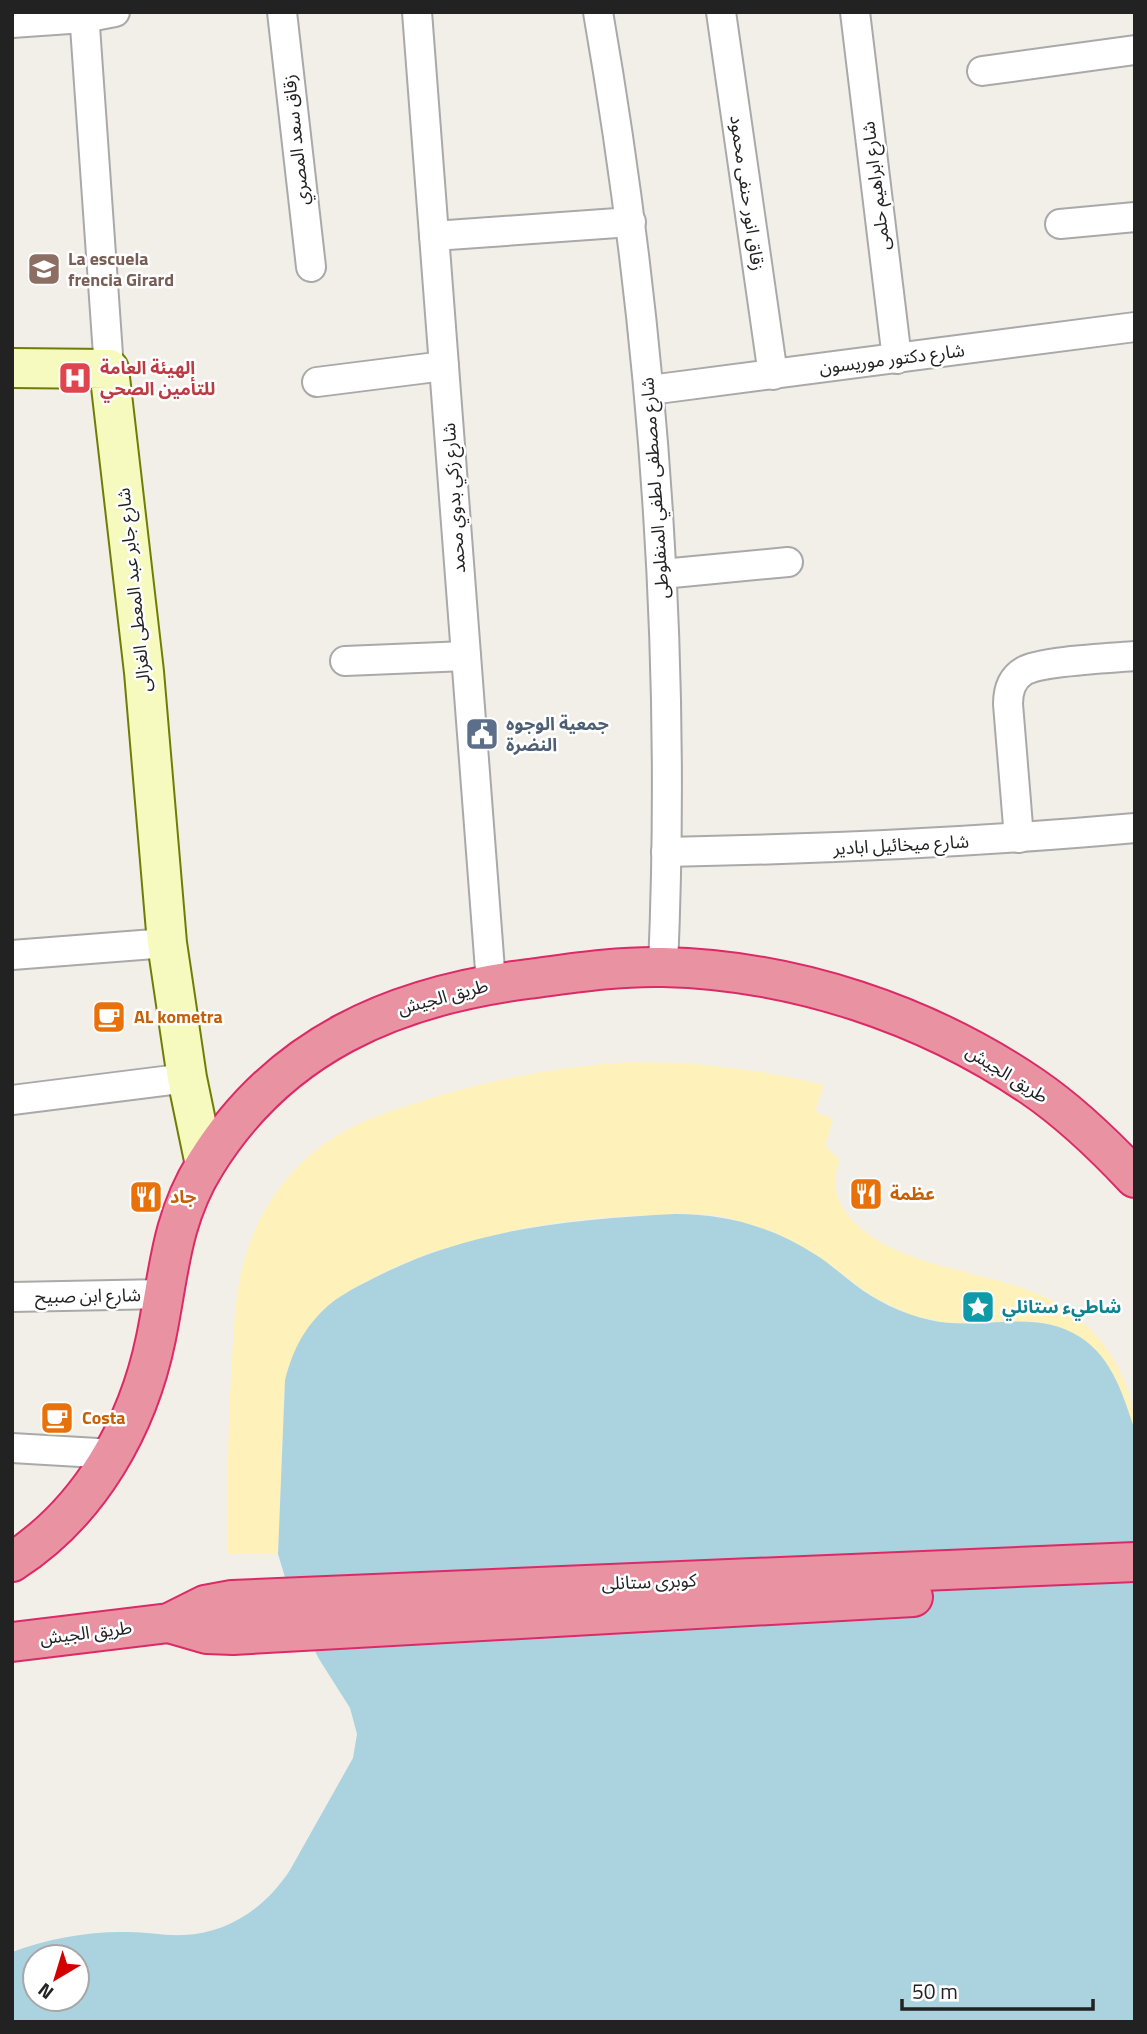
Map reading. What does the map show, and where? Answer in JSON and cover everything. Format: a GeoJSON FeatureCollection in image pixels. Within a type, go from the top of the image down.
{"type":"FeatureCollection","features":[{"type":"Feature","properties":{"kind":"highway","name":"طريق الجيش"},"geometry":{"type":"LineString","coordinates":[[12,1562],[57,1525],[88,1492],[114,1454],[131,1420],[144,1385],[176,1228],[205,1165],[234,1124],[268,1088],[306,1056],[348,1030],[394,1009],[491,984],[607,969],[663,967],[769,978],[821,990],[870,1006],[919,1025],[979,1054],[1036,1089],[1088,1130],[1135,1178]]}},
{"type":"Feature","properties":{"kind":"highway","name":"كوبرى ستانلى"},"geometry":{"type":"LineString","coordinates":[[164,1624],[205,1605],[232,1600],[1135,1562]]}},
{"type":"Feature","properties":{"kind":"highway","name":"كوبرى ستانلى"},"geometry":{"type":"LineString","coordinates":[[164,1624],[220,1636],[1135,1585]]}},
{"type":"Feature","properties":{"kind":"highway","name":"طريق الجيش"},"geometry":{"type":"LineString","coordinates":[[12,1642],[164,1624]]}},
{"type":"Feature","properties":{"kind":"street"},"geometry":{"type":"LineString","coordinates":[[12,23],[116,12]]}},
{"type":"Feature","properties":{"kind":"street","name":"زقاق سعد المصري"},"geometry":{"type":"LineString","coordinates":[[282,12],[311,267]]}},
{"type":"Feature","properties":{"kind":"street","name":"شارع زكي بدوي محمد"},"geometry":{"type":"LineString","coordinates":[[417,12],[491,984]]}},
{"type":"Feature","properties":{"kind":"street","name":"شارع مصطفى لطفي المنفلوطى"},"geometry":{"type":"LineString","coordinates":[[598,12],[631,222],[650,390],[662,574],[667,758],[663,967]]}},
{"type":"Feature","properties":{"kind":"street","name":"زقاق انور حنفى محمود"},"geometry":{"type":"LineString","coordinates":[[721,12],[773,375]]}},
{"type":"Feature","properties":{"kind":"street","name":"شارع ابراهيم حلمى"},"geometry":{"type":"LineString","coordinates":[[855,12],[897,359]]}},
{"type":"Feature","properties":{"kind":"street","name":"شارع جابر عبد المعطى الغزالى"},"geometry":{"type":"LineString","coordinates":[[84,15],[109,369],[144,672],[167,943],[187,1078],[205,1165]]}},
{"type":"Feature","properties":{"kind":"street"},"geometry":{"type":"LineString","coordinates":[[982,71],[1135,50]]}},
{"type":"Feature","properties":{"kind":"street"},"geometry":{"type":"LineString","coordinates":[[1060,224],[1135,217]]}},
{"type":"Feature","properties":{"kind":"street"},"geometry":{"type":"LineString","coordinates":[[434,236],[631,222]]}},
{"type":"Feature","properties":{"kind":"street","name":"شارع دكتور موريسون"},"geometry":{"type":"LineString","coordinates":[[650,390],[1135,327]]}},
{"type":"Feature","properties":{"kind":"street"},"geometry":{"type":"LineString","coordinates":[[317,382],[444,366]]}},
{"type":"Feature","properties":{"kind":"street"},"geometry":{"type":"LineString","coordinates":[[12,368],[109,369]]}},
{"type":"Feature","properties":{"kind":"street"},"geometry":{"type":"LineString","coordinates":[[662,574],[788,562]]}},
{"type":"Feature","properties":{"kind":"street"},"geometry":{"type":"LineString","coordinates":[[345,662],[466,656]]}},
{"type":"Feature","properties":{"kind":"street"},"geometry":{"type":"LineString","coordinates":[[1019,838],[1007,704],[1011,684],[1017,676],[1034,666],[1135,656]]}},
{"type":"Feature","properties":{"kind":"street","name":"شارع ميخائيل ابادير"},"geometry":{"type":"LineString","coordinates":[[666,852],[808,849],[1019,838],[1135,828]]}},
{"type":"Feature","properties":{"kind":"street"},"geometry":{"type":"LineString","coordinates":[[12,955],[167,943]]}},
{"type":"Feature","properties":{"kind":"street"},"geometry":{"type":"LineString","coordinates":[[12,1100],[187,1078]]}},
{"type":"Feature","properties":{"kind":"street","name":"شارع ابن صبيح"},"geometry":{"type":"LineString","coordinates":[[12,1297],[164,1294]]}},
{"type":"Feature","properties":{"kind":"street"},"geometry":{"type":"LineString","coordinates":[[12,1448],[114,1454]]}},
{"type":"Feature","properties":{"kind":"sand","name":"شاطيء ستانلي"},"geometry":{"type":"Polygon","coordinates":[[[631,1062],[728,1068],[824,1085],[815,1111],[833,1119],[825,1146],[840,1160],[836,1190],[848,1215],[871,1236],[898,1251],[1027,1290],[1063,1307],[1095,1335],[1120,1370],[1133,1410],[1135,1431],[1125,1401],[1108,1366],[1013,1320],[974,1325],[952,1324],[910,1315],[872,1296],[818,1256],[774,1232],[725,1217],[701,1214],[606,1217],[562,1222],[518,1229],[432,1252],[391,1269],[332,1302],[285,1380],[278,1554],[227,1554],[230,1407],[234,1320],[239,1282],[258,1224],[289,1177],[301,1163],[330,1140],[391,1111],[466,1088],[520,1076],[631,1062]]]}},
{"type":"Feature","properties":{"kind":"water"},"geometry":{"type":"Polygon","coordinates":[[[676,1214],[713,1216],[749,1224],[800,1245],[826,1261],[862,1290],[900,1310],[949,1323],[1044,1323],[1080,1337],[1101,1355],[1121,1392],[1135,1431],[1135,2022],[12,2022],[12,1952],[21,1949],[21,2013],[91,2013],[91,1943],[40,1943],[85,1934],[114,1932],[177,1935],[200,1933],[231,1923],[258,1906],[290,1870],[353,1758],[357,1734],[350,1708],[305,1632],[293,1604],[278,1554],[285,1380],[296,1348],[309,1326],[328,1306],[351,1290],[412,1261],[485,1237],[598,1219],[676,1214]]]}},
{"type":"Feature","properties":{"kind":"place","name":"La escuela frencia Girard"},"geometry":{"type":"Point","coordinates":[44,269]}},
{"type":"Feature","properties":{"kind":"place","name":"الهيئة العامة للتأمين الصحي"},"geometry":{"type":"Point","coordinates":[75,378]}},
{"type":"Feature","properties":{"kind":"place","name":"جمعية الوجوه النضرة"},"geometry":{"type":"Point","coordinates":[482,734]}},
{"type":"Feature","properties":{"kind":"place","name":"AL kometra"},"geometry":{"type":"Point","coordinates":[109,1017]}},
{"type":"Feature","properties":{"kind":"place","name":"عظمة"},"geometry":{"type":"Point","coordinates":[866,1194]}},
{"type":"Feature","properties":{"kind":"place","name":"جاد"},"geometry":{"type":"Point","coordinates":[146,1197]}},
{"type":"Feature","properties":{"kind":"place","name":"شاطيء ستانلي"},"geometry":{"type":"Point","coordinates":[978,1307]}},
{"type":"Feature","properties":{"kind":"place","name":"Costa"},"geometry":{"type":"Point","coordinates":[57,1418]}}]}
